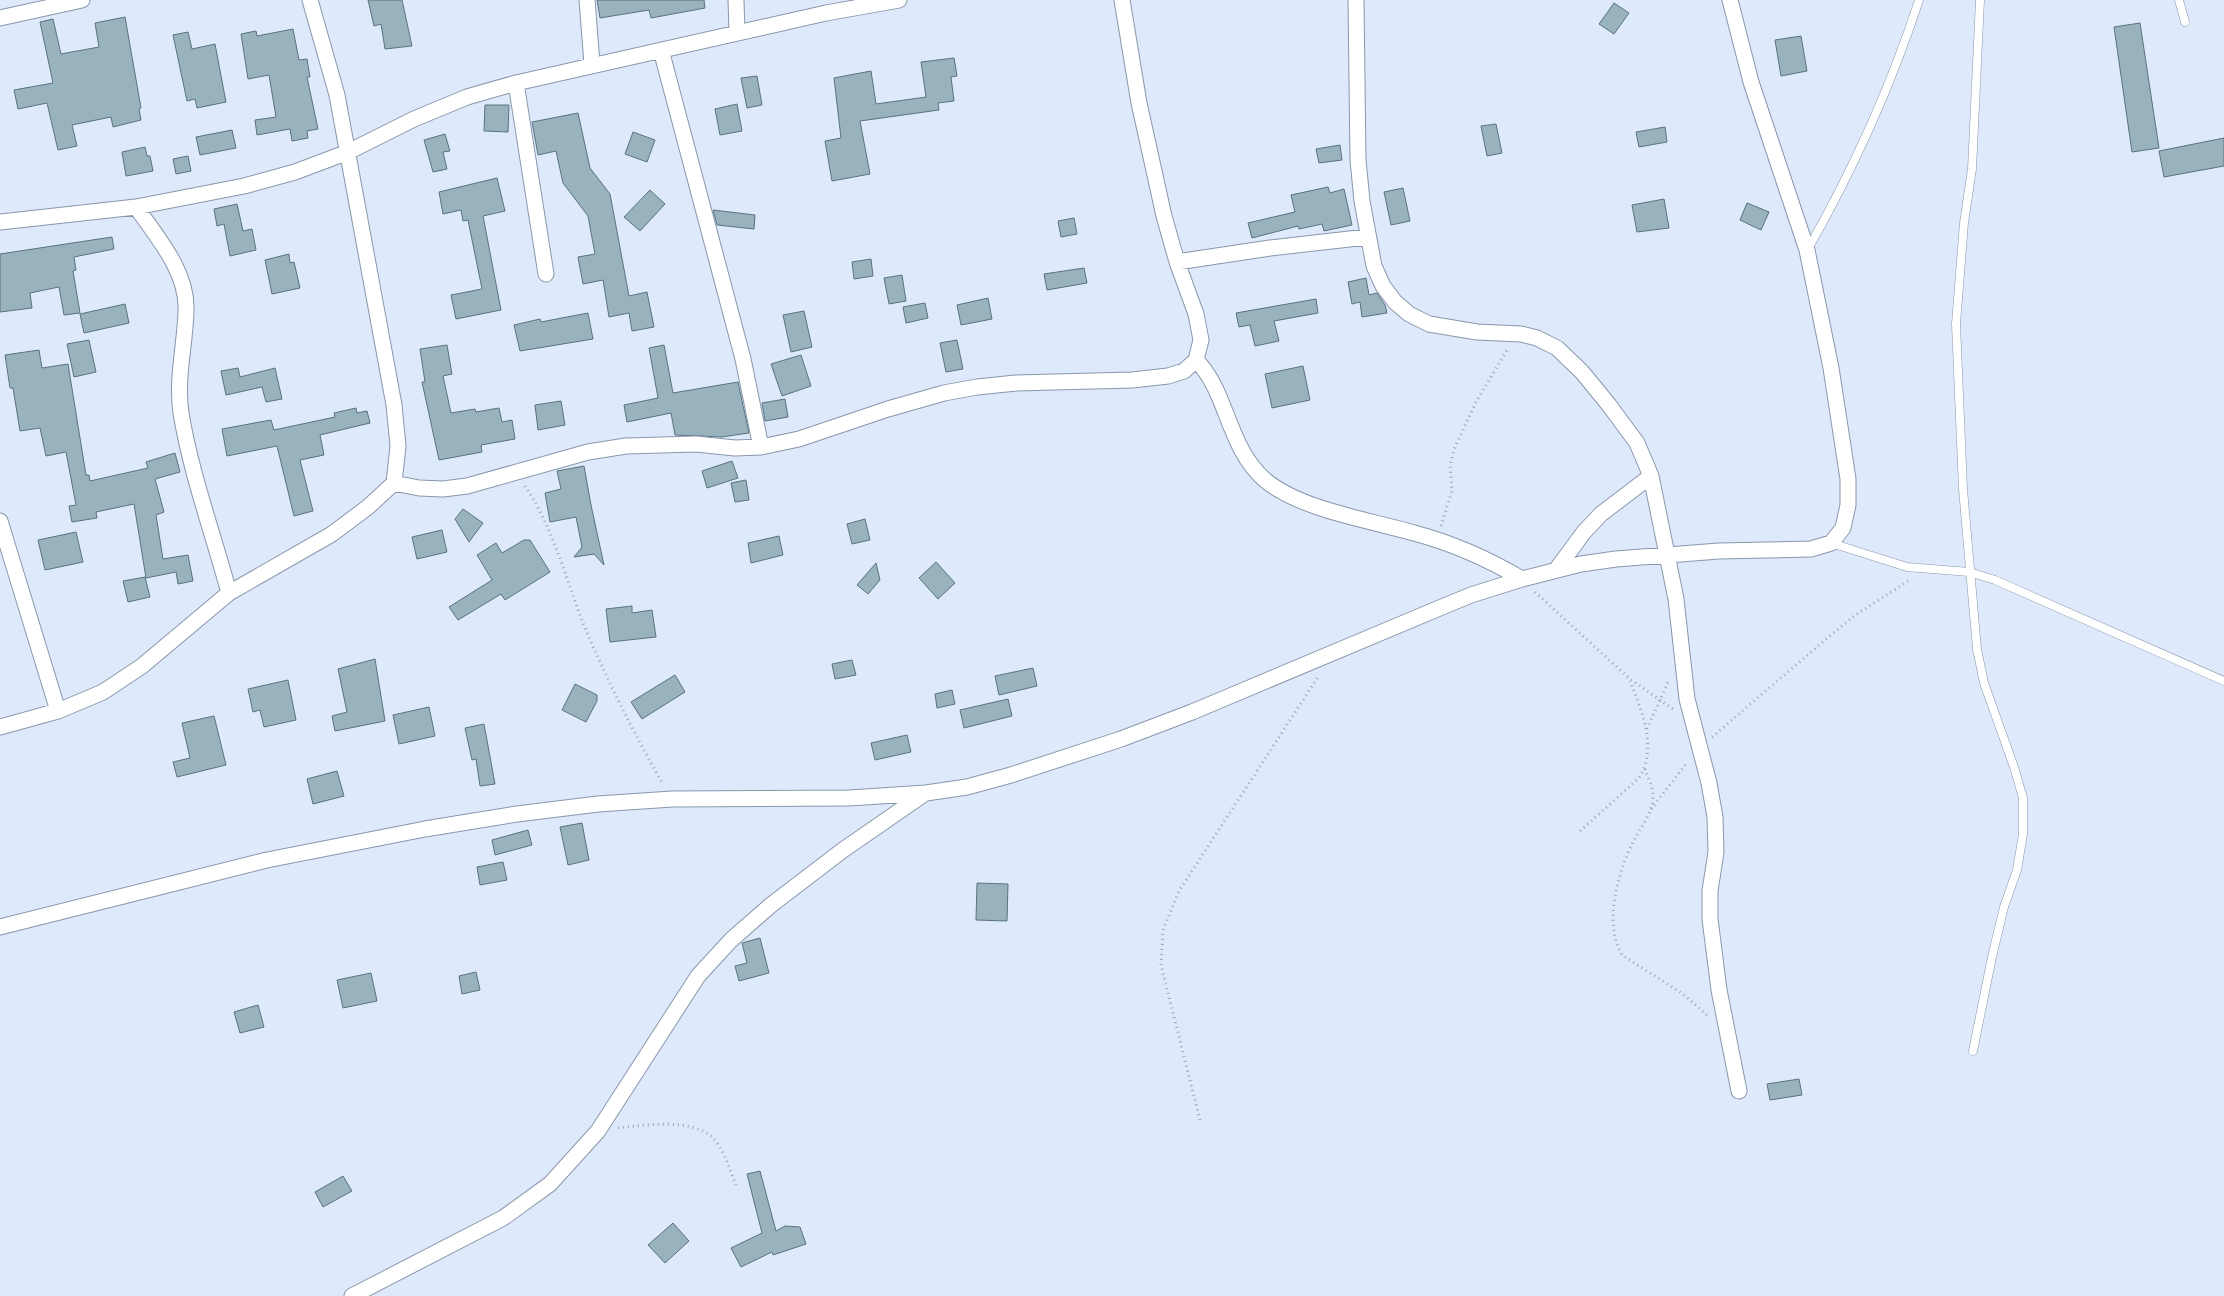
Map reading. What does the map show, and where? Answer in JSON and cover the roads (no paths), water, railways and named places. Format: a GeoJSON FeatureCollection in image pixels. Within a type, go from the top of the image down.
{"type":"FeatureCollection","features":[{"type":"Feature","properties":{"kind":"street"},"geometry":{"type":"LineString","coordinates":[[0,18],[82,0]]}},
{"type":"Feature","properties":{"kind":"street"},"geometry":{"type":"LineString","coordinates":[[0,727],[58,711],[103,692],[142,666],[229,593],[332,534],[368,507],[394,483],[398,446],[394,405],[337,95],[310,0]]}},
{"type":"Feature","properties":{"kind":"street"},"geometry":{"type":"LineString","coordinates":[[587,0],[592,64]]}},
{"type":"Feature","properties":{"kind":"street"},"geometry":{"type":"LineString","coordinates":[[736,0],[737,33]]}},
{"type":"Feature","properties":{"kind":"street"},"geometry":{"type":"LineString","coordinates":[[0,222],[136,207],[244,186],[295,172],[348,152],[414,118],[467,97],[516,83],[592,64],[826,13],[899,0]]}},
{"type":"Feature","properties":{"kind":"street"},"geometry":{"type":"LineString","coordinates":[[394,483],[420,488],[443,489],[467,486],[588,452],[626,446],[696,444],[735,448],[760,447],[799,439],[888,409],[969,388],[1016,383],[1132,380],[1168,376],[1184,370],[1196,360],[1201,340],[1196,314],[1177,262],[1164,216],[1141,112],[1122,0]]}},
{"type":"Feature","properties":{"kind":"street"},"geometry":{"type":"LineString","coordinates":[[1356,0],[1358,160],[1367,238],[1374,266],[1384,286],[1395,302],[1409,314],[1429,324],[1477,332],[1520,334],[1537,338],[1557,348],[1582,372],[1637,443],[1651,476],[1676,599],[1687,699],[1709,783],[1715,826],[1716,852],[1710,891],[1710,919],[1719,990],[1739,1090]]}},
{"type":"Feature","properties":{"kind":"street"},"geometry":{"type":"LineString","coordinates":[[0,927],[267,860],[425,829],[598,804],[672,800],[849,798],[926,793],[967,787],[1011,775],[1121,739],[1463,599],[1522,579],[1556,570],[1616,559],[1667,553],[1811,549],[1831,543],[1843,528],[1848,505],[1848,479],[1831,368],[1807,250],[1754,92],[1730,0]]}},
{"type":"Feature","properties":{"kind":"street"},"geometry":{"type":"LineString","coordinates":[[661,50],[743,359],[760,447]]}},
{"type":"Feature","properties":{"kind":"street"},"geometry":{"type":"LineString","coordinates":[[516,83],[546,274]]}},
{"type":"Feature","properties":{"kind":"street"},"geometry":{"type":"LineString","coordinates":[[136,207],[171,260],[183,286],[186,310],[178,389],[181,414],[199,489],[229,593]]}},
{"type":"Feature","properties":{"kind":"street"},"geometry":{"type":"LineString","coordinates":[[1177,262],[1270,248],[1367,238]]}},
{"type":"Feature","properties":{"kind":"street"},"geometry":{"type":"LineString","coordinates":[[1196,360],[1210,378],[1238,445],[1252,466],[1266,481],[1305,502],[1335,512],[1435,538],[1488,560],[1522,579]]}},
{"type":"Feature","properties":{"kind":"street"},"geometry":{"type":"LineString","coordinates":[[1556,570],[1584,532],[1601,514],[1651,476]]}},
{"type":"Feature","properties":{"kind":"street"},"geometry":{"type":"LineString","coordinates":[[0,521],[58,711]]}},
{"type":"Feature","properties":{"kind":"street"},"geometry":{"type":"LineString","coordinates":[[352,1296],[503,1218],[550,1184],[598,1131],[698,976],[731,940],[771,905],[843,850],[926,793]]}},
{"type":"Feature","properties":{"kind":"lane"},"geometry":{"type":"LineString","coordinates":[[1807,250],[1857,157],[1900,60],[1919,0]]}},
{"type":"Feature","properties":{"kind":"lane"},"geometry":{"type":"LineString","coordinates":[[1973,1051],[1996,941],[2017,870],[2023,834],[2023,798],[1984,683],[1977,649],[1963,489],[1956,324],[1964,223],[1972,169],[1980,0]]}},
{"type":"Feature","properties":{"kind":"lane"},"geometry":{"type":"LineString","coordinates":[[2179,0],[2184,22]]}},
{"type":"Feature","properties":{"kind":"lane"},"geometry":{"type":"LineString","coordinates":[[1831,543],[1907,566],[1922,569],[1970,572],[1995,580],[2224,681]]}}]}
